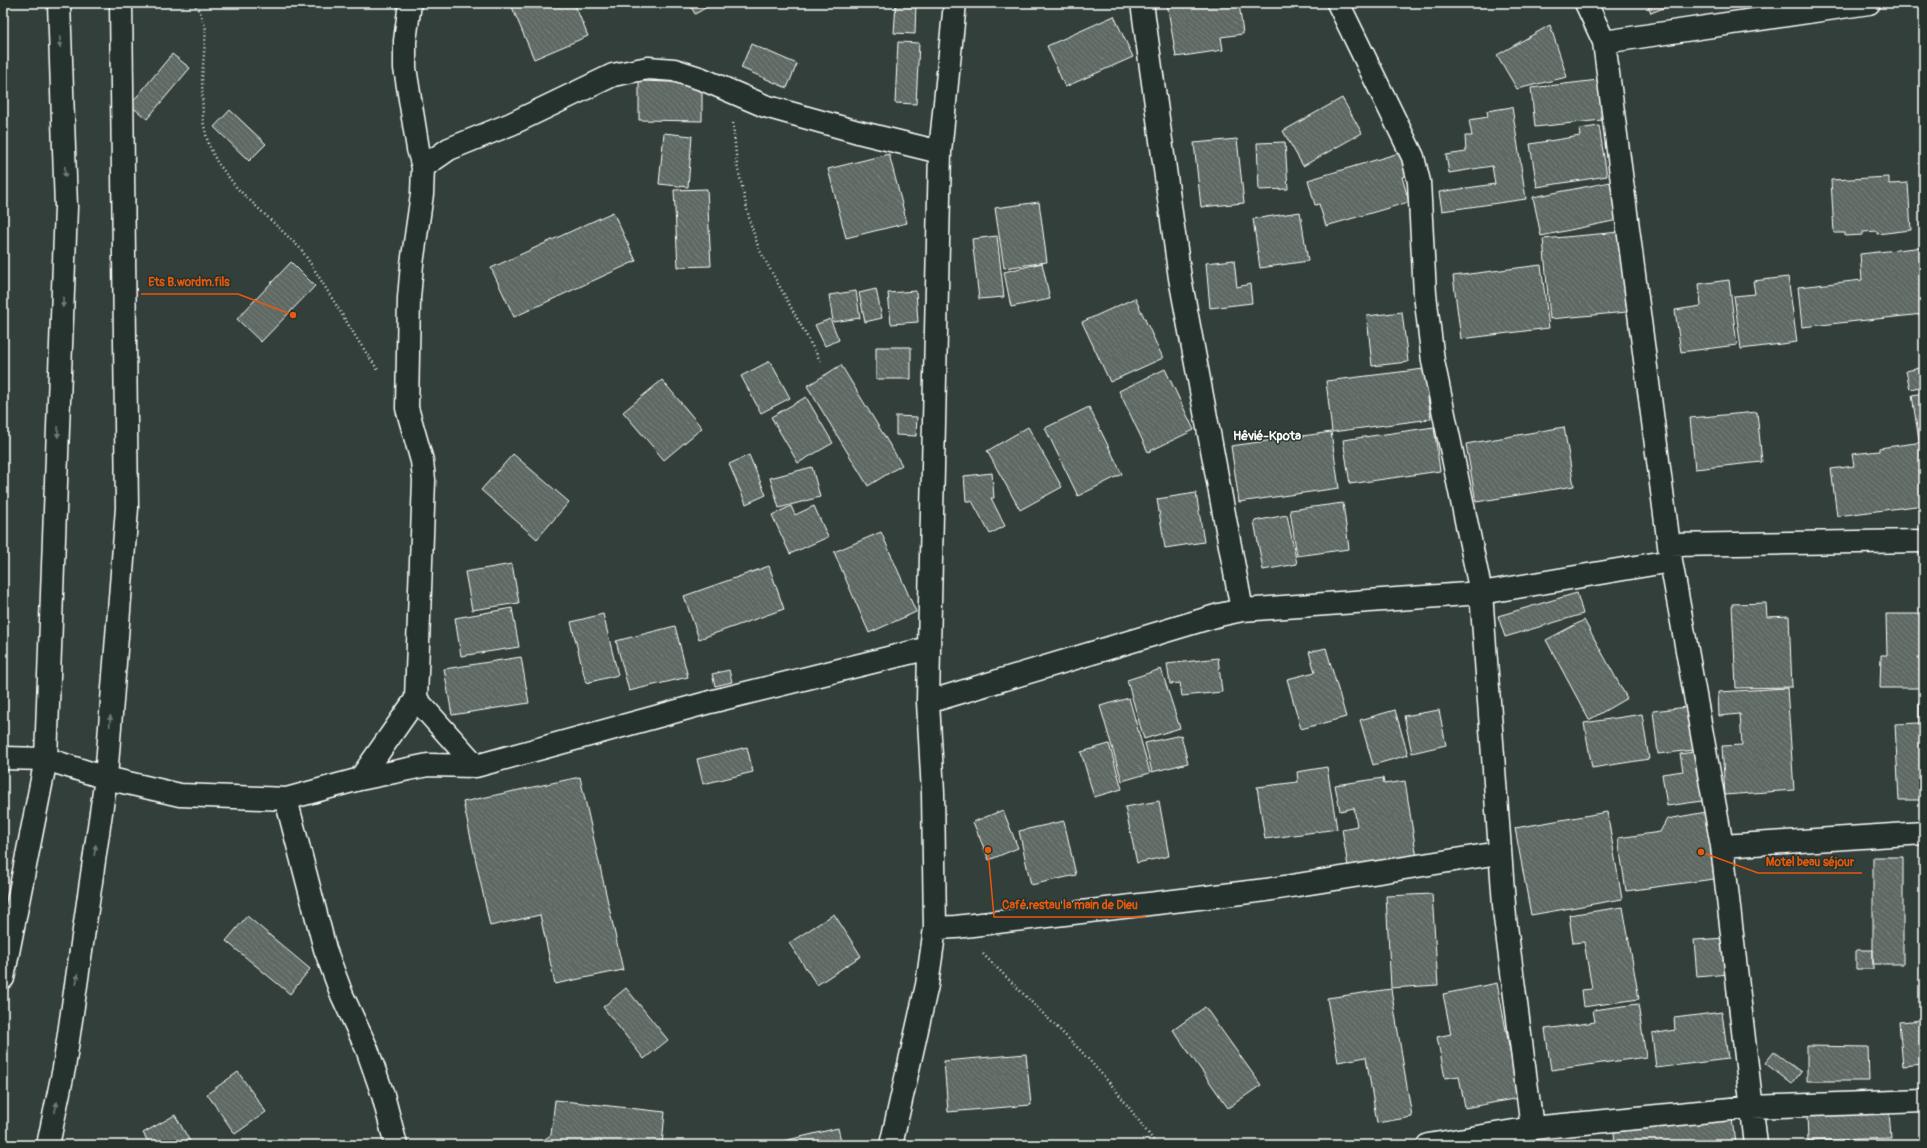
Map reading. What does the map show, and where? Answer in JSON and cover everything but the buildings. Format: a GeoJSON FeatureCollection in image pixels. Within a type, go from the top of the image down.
{"type":"FeatureCollection","features":[{"type":"Feature","properties":{"kind":"street"},"geometry":{"type":"LineString","coordinates":[[3,978],[46,759],[66,208],[59,3]]}},
{"type":"Feature","properties":{"kind":"street"},"geometry":{"type":"LineString","coordinates":[[48,1145],[64,1068],[106,778],[127,508],[121,3]]}},
{"type":"Feature","properties":{"kind":"street"},"geometry":{"type":"LineString","coordinates":[[360,780],[416,700],[424,480],[422,461],[407,408],[409,298],[412,264],[422,194],[423,167],[418,148],[405,68],[405,40],[410,3]]}},
{"type":"Feature","properties":{"kind":"street"},"geometry":{"type":"LineString","coordinates":[[891,1145],[927,985],[935,928],[933,793],[928,702],[928,648],[940,152],[955,3]]}},
{"type":"Feature","properties":{"kind":"street"},"geometry":{"type":"LineString","coordinates":[[1142,3],[1180,278],[1242,610]]}},
{"type":"Feature","properties":{"kind":"street"},"geometry":{"type":"LineString","coordinates":[[1338,3],[1412,157],[1419,182],[1425,294],[1433,361],[1481,594],[1505,918],[1532,1128]]}},
{"type":"Feature","properties":{"kind":"street"},"geometry":{"type":"LineString","coordinates":[[1586,3],[1604,42],[1670,553],[1722,846],[1756,1145]]}},
{"type":"Feature","properties":{"kind":"street"},"geometry":{"type":"LineString","coordinates":[[1604,42],[1869,3]]}},
{"type":"Feature","properties":{"kind":"street"},"geometry":{"type":"LineString","coordinates":[[423,167],[449,149],[511,124],[613,75],[648,68],[674,70],[702,79],[765,106],[858,132],[940,152]]}},
{"type":"Feature","properties":{"kind":"street"},"geometry":{"type":"LineString","coordinates":[[928,702],[1219,615],[1242,610],[1481,594],[1670,553],[1924,541]]}},
{"type":"Feature","properties":{"kind":"street"},"geometry":{"type":"LineString","coordinates":[[3,758],[46,759],[106,778],[180,795],[286,799],[360,780],[428,765],[476,766],[710,702],[928,648]]}},
{"type":"Feature","properties":{"kind":"street"},"geometry":{"type":"LineString","coordinates":[[416,700],[476,766]]}},
{"type":"Feature","properties":{"kind":"street"},"geometry":{"type":"LineString","coordinates":[[286,799],[325,949],[342,995],[367,1049],[383,1095],[396,1145]]}},
{"type":"Feature","properties":{"kind":"street"},"geometry":{"type":"LineString","coordinates":[[1722,846],[1924,833]]}},
{"type":"Feature","properties":{"kind":"street"},"geometry":{"type":"LineString","coordinates":[[935,928],[956,927],[1266,890],[1499,853]]}},
{"type":"Feature","properties":{"kind":"street"},"geometry":{"type":"LineString","coordinates":[[1428,1145],[1532,1128],[1752,1107],[1924,1100]]}},
{"type":"Feature","properties":{"kind":"path"},"geometry":{"type":"LineString","coordinates":[[193,3],[199,10],[206,29],[202,78],[203,121],[208,143],[217,162],[237,188],[301,249],[359,342],[381,373]]}},
{"type":"Feature","properties":{"kind":"path"},"geometry":{"type":"LineString","coordinates":[[730,92],[737,165],[750,222],[759,249],[822,364]]}},
{"type":"Feature","properties":{"kind":"path"},"geometry":{"type":"LineString","coordinates":[[956,927],[1086,1056],[1115,1089],[1157,1145]]}},
{"type":"Feature","properties":{"kind":"place","name":"Ets B.wordm.fils"},"geometry":{"type":"Point","coordinates":[293,315]}},
{"type":"Feature","properties":{"kind":"place","name":"Café restau la main de Dieu"},"geometry":{"type":"Point","coordinates":[988,850]}},
{"type":"Feature","properties":{"kind":"place","name":"Motel beau séjour"},"geometry":{"type":"Point","coordinates":[1701,852]}},
{"type":"Feature","properties":{"kind":"district","name":"Hêvié-Kpota"},"geometry":{"type":"Point","coordinates":[1267,436]}}]}
